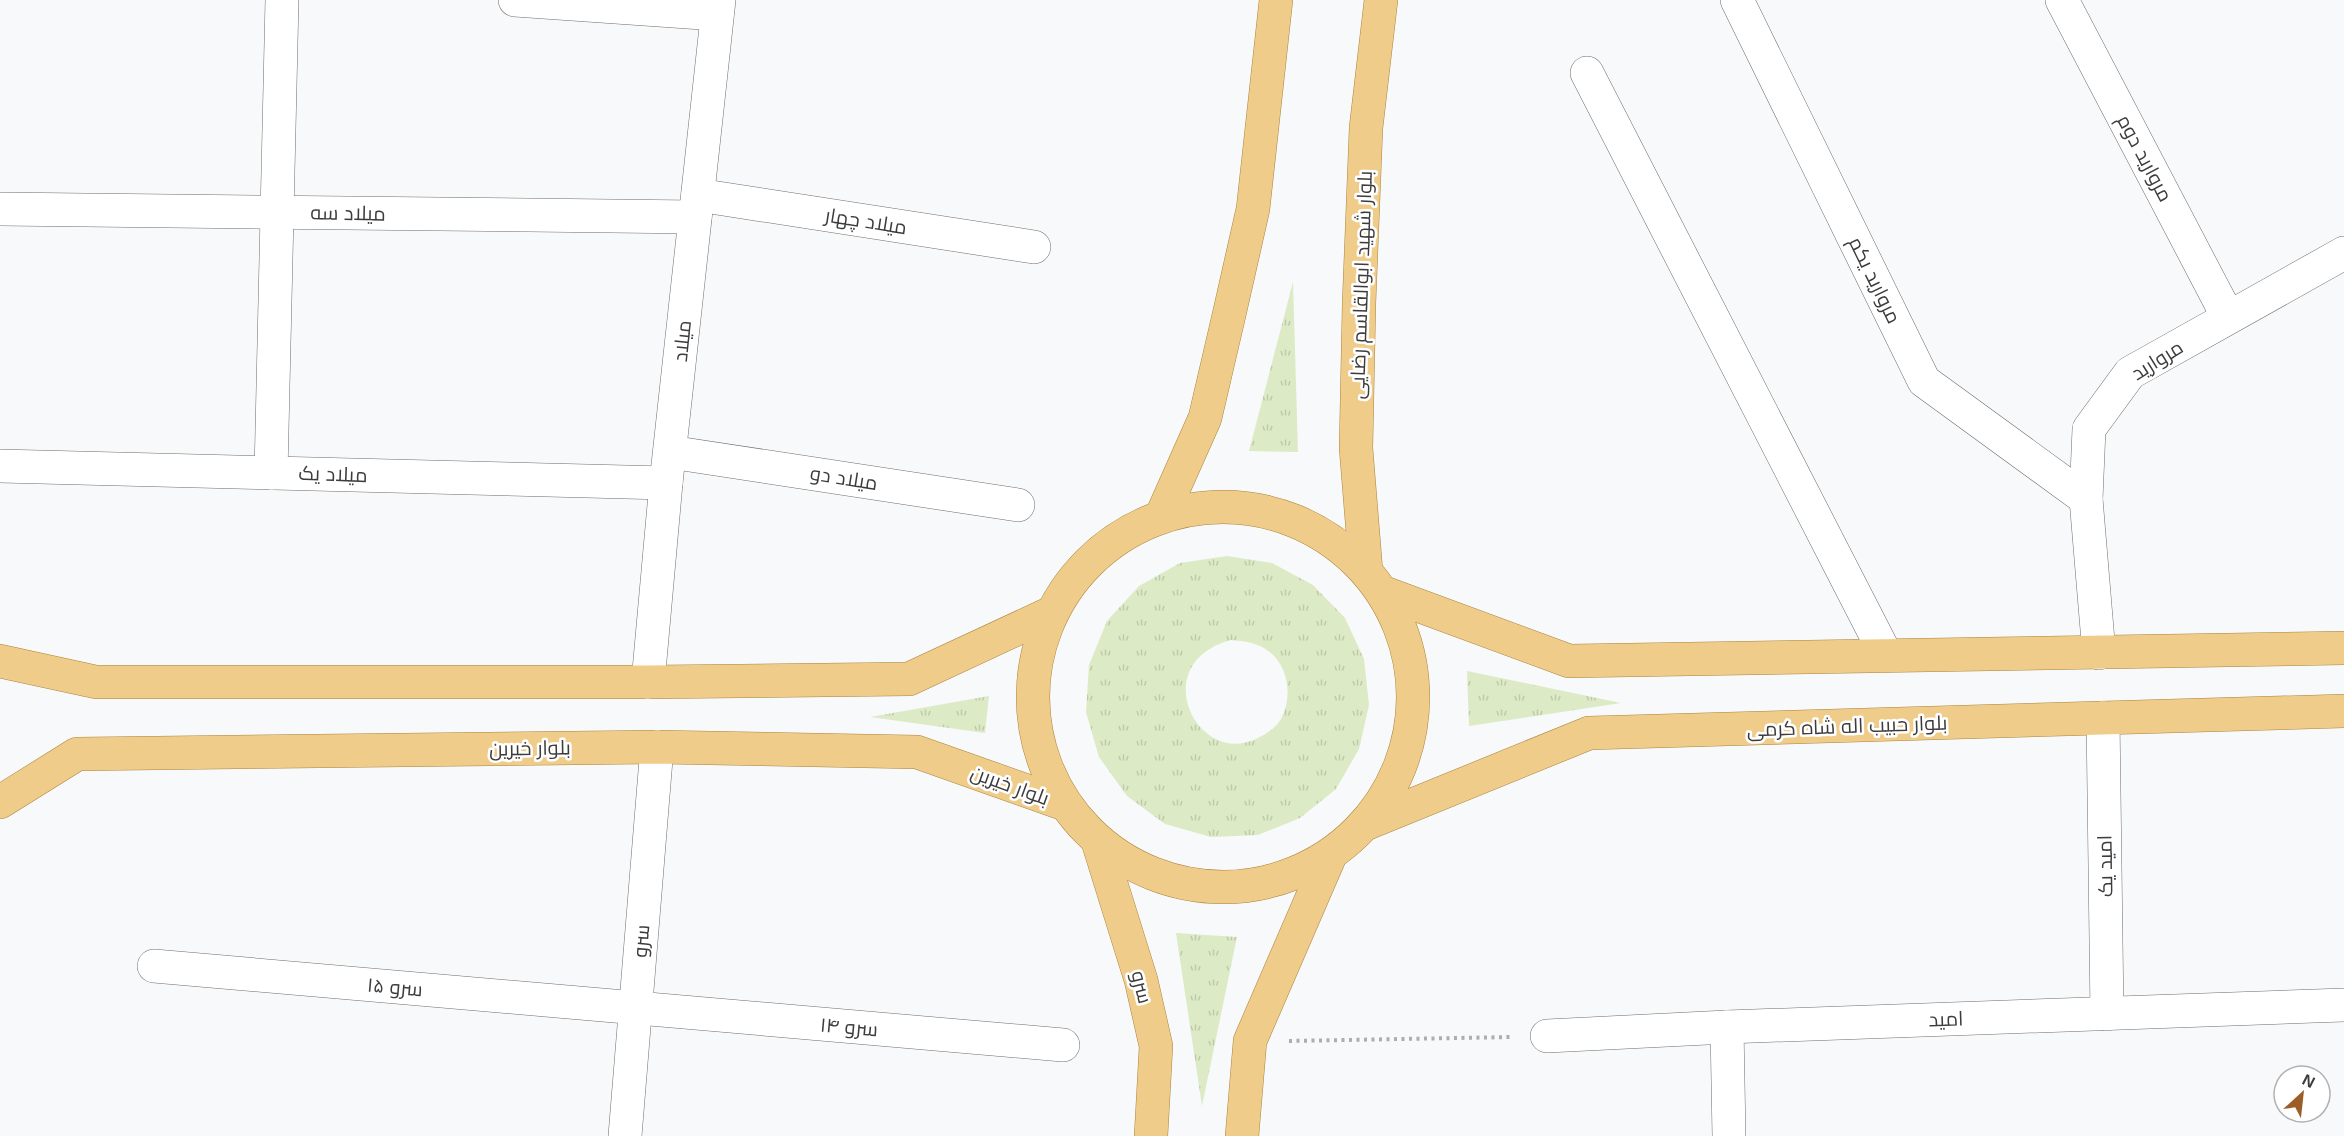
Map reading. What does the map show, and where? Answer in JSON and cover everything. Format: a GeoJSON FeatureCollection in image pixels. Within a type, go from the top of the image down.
{"type":"FeatureCollection","features":[{"type":"Feature","properties":{"kind":"main road"},"geometry":{"type":"LineString","coordinates":[[1161,517],[1205,418],[1232,304],[1253,209],[1276,0]]}},
{"type":"Feature","properties":{"kind":"main road","name":"بلوار شهید ابوالقاسم رضایی"},"geometry":{"type":"LineString","coordinates":[[1374,581],[1356,448],[1366,128],[1380,0]]}},
{"type":"Feature","properties":{"kind":"main road"},"geometry":{"type":"LineString","coordinates":[[1205,507],[1250,508],[1293,520],[1333,541],[1374,581],[1404,636],[1414,685],[1411,735],[1396,782],[1368,823],[1330,856],[1286,878],[1237,888],[1187,885],[1140,869],[1098,842],[1064,804],[1042,760],[1032,710],[1035,660],[1051,613],[1079,572],[1116,539],[1161,517],[1205,507]]}},
{"type":"Feature","properties":{"kind":"main road"},"geometry":{"type":"LineString","coordinates":[[1374,581],[1569,661],[2344,648]]}},
{"type":"Feature","properties":{"kind":"main road"},"geometry":{"type":"LineString","coordinates":[[0,661],[96,681],[648,682],[909,679],[1051,613]]}},
{"type":"Feature","properties":{"kind":"main road","name":"بلوار حبیب اله شاه کرمی"},"geometry":{"type":"LineString","coordinates":[[1368,823],[1589,733],[2344,711]]}},
{"type":"Feature","properties":{"kind":"main road","name":"بلوار خیرین"},"geometry":{"type":"LineString","coordinates":[[0,802],[77,754],[657,747],[917,752],[1064,804]]}},
{"type":"Feature","properties":{"kind":"main road","name":"سرو"},"geometry":{"type":"LineString","coordinates":[[1098,842],[1141,980],[1156,1046],[1151,1136]]}},
{"type":"Feature","properties":{"kind":"main road"},"geometry":{"type":"LineString","coordinates":[[1242,1136],[1250,1041],[1330,856]]}},
{"type":"Feature","properties":{"kind":"street"},"geometry":{"type":"LineString","coordinates":[[271,473],[282,0]]}},
{"type":"Feature","properties":{"kind":"street"},"geometry":{"type":"LineString","coordinates":[[516,0],[718,7]]}},
{"type":"Feature","properties":{"kind":"street","name":"مروارید یکم"},"geometry":{"type":"LineString","coordinates":[[1737,0],[1924,381],[2086,499]]}},
{"type":"Feature","properties":{"kind":"street","name":"مروارید دوم"},"geometry":{"type":"LineString","coordinates":[[2062,0],[2228,317]]}},
{"type":"Feature","properties":{"kind":"street","name":"میلاد"},"geometry":{"type":"LineString","coordinates":[[648,682],[668,467],[718,7]]}},
{"type":"Feature","properties":{"kind":"street"},"geometry":{"type":"LineString","coordinates":[[1587,73],[1886,655]]}},
{"type":"Feature","properties":{"kind":"street","name":"میلاد سه"},"geometry":{"type":"LineString","coordinates":[[0,209],[277,212],[697,206]]}},
{"type":"Feature","properties":{"kind":"street","name":"میلاد چهار"},"geometry":{"type":"LineString","coordinates":[[697,206],[1034,247]]}},
{"type":"Feature","properties":{"kind":"street","name":"مروارید"},"geometry":{"type":"LineString","coordinates":[[2099,653],[2086,499],[2089,429],[2130,373],[2344,254]]}},
{"type":"Feature","properties":{"kind":"street","name":"میلاد یک"},"geometry":{"type":"LineString","coordinates":[[0,466],[271,473],[668,467]]}},
{"type":"Feature","properties":{"kind":"street","name":"میلاد دو"},"geometry":{"type":"LineString","coordinates":[[668,467],[1018,505]]}},
{"type":"Feature","properties":{"kind":"street","name":"امید یک"},"geometry":{"type":"LineString","coordinates":[[2103,718],[2107,1014]]}},
{"type":"Feature","properties":{"kind":"street","name":"سرو"},"geometry":{"type":"LineString","coordinates":[[625,1136],[657,747]]}},
{"type":"Feature","properties":{"kind":"street","name":"سرو ۱۵"},"geometry":{"type":"LineString","coordinates":[[154,966],[635,1008]]}},
{"type":"Feature","properties":{"kind":"street","name":"امید"},"geometry":{"type":"LineString","coordinates":[[1547,1036],[1727,1027],[2344,1005]]}},
{"type":"Feature","properties":{"kind":"street","name":"سرو ۱۴"},"geometry":{"type":"LineString","coordinates":[[635,1008],[1063,1045]]}},
{"type":"Feature","properties":{"kind":"street"},"geometry":{"type":"LineString","coordinates":[[1727,1027],[1730,1136]]}},
{"type":"Feature","properties":{"kind":"path"},"geometry":{"type":"LineString","coordinates":[[1250,1041],[1547,1036]]}},
{"type":"Feature","properties":{"kind":"green space"},"geometry":{"type":"Polygon","coordinates":[[[1293,282],[1298,452],[1249,451],[1293,282]]]}},
{"type":"Feature","properties":{"kind":"green space"},"geometry":{"type":"Polygon","coordinates":[[[1227,556],[1272,563],[1313,585],[1345,618],[1364,659],[1369,705],[1359,749],[1336,789],[1300,818],[1258,835],[1211,837],[1165,824],[1127,796],[1099,757],[1086,712],[1089,665],[1107,621],[1139,586],[1180,563],[1227,556]],[[1231,640],[1205,652],[1191,669],[1186,689],[1189,709],[1199,726],[1215,739],[1234,744],[1256,739],[1276,726],[1285,710],[1288,689],[1283,669],[1271,653],[1254,644],[1231,640]]]}},
{"type":"Feature","properties":{"kind":"green space"},"geometry":{"type":"Polygon","coordinates":[[[1467,671],[1621,703],[1469,726],[1467,671]]]}},
{"type":"Feature","properties":{"kind":"green space"},"geometry":{"type":"Polygon","coordinates":[[[989,696],[985,733],[870,717],[989,696]]]}},
{"type":"Feature","properties":{"kind":"green space"},"geometry":{"type":"Polygon","coordinates":[[[1176,933],[1237,937],[1202,1106],[1176,933]]]}}]}
